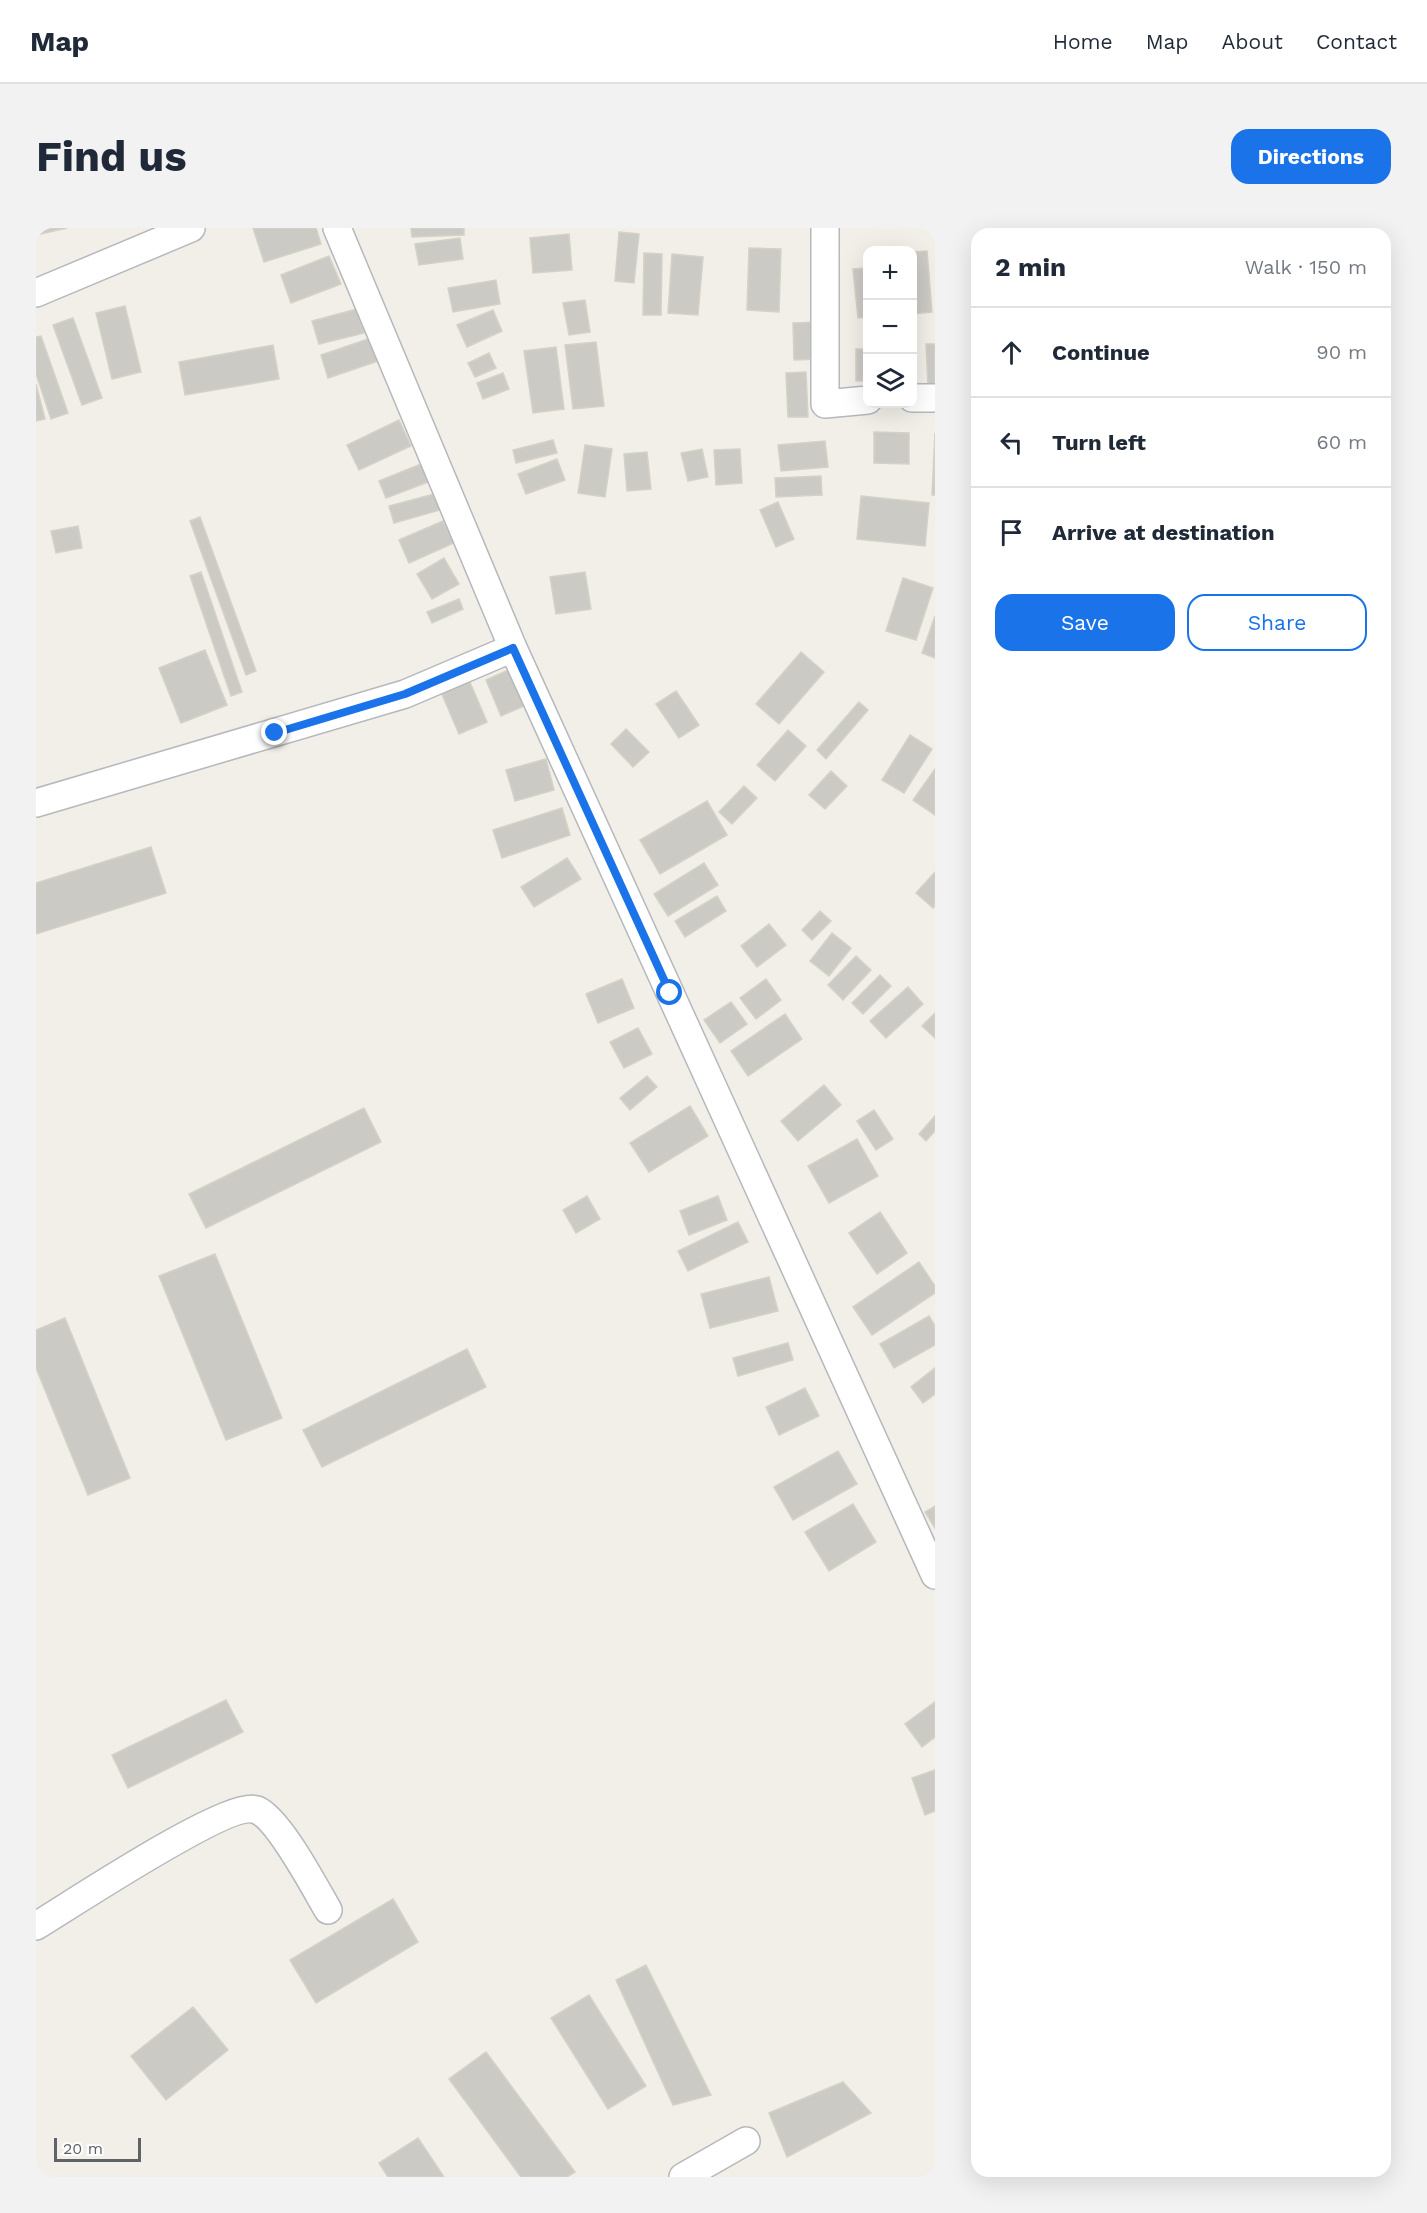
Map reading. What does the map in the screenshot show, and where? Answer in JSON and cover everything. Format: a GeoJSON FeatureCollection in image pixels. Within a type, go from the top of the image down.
{"type":"FeatureCollection","features":[{"type":"Feature","properties":{"kind":"street"},"geometry":{"type":"LineString","coordinates":[[36,293],[190,228]]}},
{"type":"Feature","properties":{"kind":"street"},"geometry":{"type":"LineString","coordinates":[[337,228],[513,648],[935,1575]]}},
{"type":"Feature","properties":{"kind":"street"},"geometry":{"type":"LineString","coordinates":[[825,228],[825,404],[863,400]]}},
{"type":"Feature","properties":{"kind":"street"},"geometry":{"type":"LineString","coordinates":[[917,398],[935,398]]}},
{"type":"Feature","properties":{"kind":"street"},"geometry":{"type":"LineString","coordinates":[[36,803],[405,694],[513,648]]}},
{"type":"Feature","properties":{"kind":"street"},"geometry":{"type":"LineString","coordinates":[[36,1926],[175,1842],[243,1809],[256,1809],[267,1816],[279,1830],[328,1910]]}},
{"type":"Feature","properties":{"kind":"street"},"geometry":{"type":"LineString","coordinates":[[682,2177],[746,2141]]}},
{"type":"Feature","properties":{"kind":"building"},"geometry":{"type":"Polygon","coordinates":[[[36,228],[67,228],[36,235],[36,228]]]}},
{"type":"Feature","properties":{"kind":"building"},"geometry":{"type":"Polygon","coordinates":[[[253,228],[316,228],[321,244],[264,262],[253,228]]]}},
{"type":"Feature","properties":{"kind":"building"},"geometry":{"type":"Polygon","coordinates":[[[411,228],[464,228],[464,235],[412,237],[411,228]]]}},
{"type":"Feature","properties":{"kind":"building"},"geometry":{"type":"Polygon","coordinates":[[[619,232],[639,234],[634,283],[615,281],[619,232]]]}},
{"type":"Feature","properties":{"kind":"building"},"geometry":{"type":"Polygon","coordinates":[[[569,234],[572,270],[533,273],[530,238],[569,234]]]}},
{"type":"Feature","properties":{"kind":"building"},"geometry":{"type":"Polygon","coordinates":[[[460,238],[463,259],[419,265],[415,244],[460,238]]]}},
{"type":"Feature","properties":{"kind":"building"},"geometry":{"type":"Polygon","coordinates":[[[749,248],[781,249],[779,312],[747,310],[749,248]]]}},
{"type":"Feature","properties":{"kind":"building"},"geometry":{"type":"Polygon","coordinates":[[[927,251],[932,312],[917,314],[917,252],[927,251]]]}},
{"type":"Feature","properties":{"kind":"building"},"geometry":{"type":"Polygon","coordinates":[[[644,253],[662,254],[661,315],[643,315],[644,253]]]}},
{"type":"Feature","properties":{"kind":"building"},"geometry":{"type":"Polygon","coordinates":[[[672,254],[703,257],[698,315],[668,313],[672,254]]]}},
{"type":"Feature","properties":{"kind":"building"},"geometry":{"type":"Polygon","coordinates":[[[329,256],[341,284],[291,303],[281,275],[329,256]]]}},
{"type":"Feature","properties":{"kind":"building"},"geometry":{"type":"Polygon","coordinates":[[[863,268],[863,318],[858,318],[853,269],[863,268]]]}},
{"type":"Feature","properties":{"kind":"building"},"geometry":{"type":"Polygon","coordinates":[[[496,280],[500,304],[453,312],[448,288],[496,280]]]}},
{"type":"Feature","properties":{"kind":"building"},"geometry":{"type":"Polygon","coordinates":[[[585,300],[590,332],[569,335],[563,303],[585,300]]]}},
{"type":"Feature","properties":{"kind":"building"},"geometry":{"type":"Polygon","coordinates":[[[125,306],[141,372],[112,379],[96,313],[125,306]]]}},
{"type":"Feature","properties":{"kind":"building"},"geometry":{"type":"Polygon","coordinates":[[[357,309],[364,333],[319,344],[312,321],[357,309]]]}},
{"type":"Feature","properties":{"kind":"building"},"geometry":{"type":"Polygon","coordinates":[[[493,310],[502,331],[467,347],[457,325],[493,310]]]}},
{"type":"Feature","properties":{"kind":"building"},"geometry":{"type":"Polygon","coordinates":[[[73,318],[102,398],[82,405],[53,325],[73,318]]]}},
{"type":"Feature","properties":{"kind":"building"},"geometry":{"type":"Polygon","coordinates":[[[818,322],[820,359],[794,360],[793,323],[818,322]]]}},
{"type":"Feature","properties":{"kind":"building"},"geometry":{"type":"Polygon","coordinates":[[[41,336],[68,413],[51,419],[36,374],[36,337],[41,336]]]}},
{"type":"Feature","properties":{"kind":"building"},"geometry":{"type":"Polygon","coordinates":[[[371,338],[378,361],[328,378],[321,355],[371,338]]]}},
{"type":"Feature","properties":{"kind":"building"},"geometry":{"type":"Polygon","coordinates":[[[596,342],[604,406],[573,409],[565,345],[596,342]]]}},
{"type":"Feature","properties":{"kind":"building"},"geometry":{"type":"Polygon","coordinates":[[[926,344],[935,344],[935,385],[928,385],[926,344]]]}},
{"type":"Feature","properties":{"kind":"building"},"geometry":{"type":"Polygon","coordinates":[[[273,345],[279,379],[185,395],[179,362],[273,345]]]}},
{"type":"Feature","properties":{"kind":"building"},"geometry":{"type":"Polygon","coordinates":[[[556,347],[564,409],[533,413],[524,351],[556,347]]]}},
{"type":"Feature","properties":{"kind":"building"},"geometry":{"type":"Polygon","coordinates":[[[856,349],[863,349],[863,381],[856,381],[856,349]]]}},
{"type":"Feature","properties":{"kind":"building"},"geometry":{"type":"Polygon","coordinates":[[[489,353],[496,368],[475,377],[468,363],[489,353]]]}},
{"type":"Feature","properties":{"kind":"building"},"geometry":{"type":"Polygon","coordinates":[[[806,372],[808,417],[788,417],[786,373],[806,372]]]}},
{"type":"Feature","properties":{"kind":"building"},"geometry":{"type":"Polygon","coordinates":[[[503,373],[509,389],[483,399],[477,383],[503,373]]]}},
{"type":"Feature","properties":{"kind":"building"},"geometry":{"type":"Polygon","coordinates":[[[36,384],[45,419],[36,421],[36,384]]]}},
{"type":"Feature","properties":{"kind":"building"},"geometry":{"type":"Polygon","coordinates":[[[399,420],[411,446],[359,470],[347,445],[399,420]]]}},
{"type":"Feature","properties":{"kind":"building"},"geometry":{"type":"Polygon","coordinates":[[[874,432],[909,433],[909,464],[874,463],[874,432]]]}},
{"type":"Feature","properties":{"kind":"building"},"geometry":{"type":"Polygon","coordinates":[[[935,433],[935,495],[932,495],[935,433]]]}},
{"type":"Feature","properties":{"kind":"building"},"geometry":{"type":"Polygon","coordinates":[[[553,440],[557,453],[516,463],[513,450],[553,440]]]}},
{"type":"Feature","properties":{"kind":"building"},"geometry":{"type":"Polygon","coordinates":[[[825,441],[828,467],[781,471],[778,445],[825,441]]]}},
{"type":"Feature","properties":{"kind":"building"},"geometry":{"type":"Polygon","coordinates":[[[585,445],[612,449],[605,497],[578,493],[585,445]]]}},
{"type":"Feature","properties":{"kind":"building"},"geometry":{"type":"Polygon","coordinates":[[[702,449],[708,477],[688,481],[681,453],[702,449]]]}},
{"type":"Feature","properties":{"kind":"building"},"geometry":{"type":"Polygon","coordinates":[[[740,449],[742,483],[716,485],[714,450],[740,449]]]}},
{"type":"Feature","properties":{"kind":"building"},"geometry":{"type":"Polygon","coordinates":[[[647,452],[651,489],[627,491],[624,454],[647,452]]]}},
{"type":"Feature","properties":{"kind":"building"},"geometry":{"type":"Polygon","coordinates":[[[557,459],[565,480],[526,494],[518,474],[557,459]]]}},
{"type":"Feature","properties":{"kind":"building"},"geometry":{"type":"Polygon","coordinates":[[[421,464],[428,482],[386,498],[379,481],[421,464]]]}},
{"type":"Feature","properties":{"kind":"building"},"geometry":{"type":"Polygon","coordinates":[[[821,476],[822,495],[776,497],[775,478],[821,476]]]}},
{"type":"Feature","properties":{"kind":"building"},"geometry":{"type":"Polygon","coordinates":[[[438,493],[443,509],[394,523],[389,506],[438,493]]]}},
{"type":"Feature","properties":{"kind":"building"},"geometry":{"type":"Polygon","coordinates":[[[861,496],[929,503],[925,546],[857,539],[861,496]]]}},
{"type":"Feature","properties":{"kind":"building"},"geometry":{"type":"Polygon","coordinates":[[[778,502],[794,539],[776,547],[760,510],[778,502]]]}},
{"type":"Feature","properties":{"kind":"building"},"geometry":{"type":"Polygon","coordinates":[[[200,517],[256,671],[246,675],[190,521],[200,517]]]}},
{"type":"Feature","properties":{"kind":"building"},"geometry":{"type":"Polygon","coordinates":[[[443,521],[454,543],[409,563],[399,540],[443,521]]]}},
{"type":"Feature","properties":{"kind":"building"},"geometry":{"type":"Polygon","coordinates":[[[78,526],[82,548],[56,553],[51,531],[78,526]]]}},
{"type":"Feature","properties":{"kind":"building"},"geometry":{"type":"Polygon","coordinates":[[[444,558],[459,584],[432,599],[417,574],[444,558]]]}},
{"type":"Feature","properties":{"kind":"building"},"geometry":{"type":"Polygon","coordinates":[[[201,572],[242,692],[231,696],[190,576],[201,572]]]}},
{"type":"Feature","properties":{"kind":"building"},"geometry":{"type":"Polygon","coordinates":[[[585,572],[591,609],[556,614],[550,577],[585,572]]]}},
{"type":"Feature","properties":{"kind":"building"},"geometry":{"type":"Polygon","coordinates":[[[903,578],[933,588],[916,640],[886,631],[903,578]]]}},
{"type":"Feature","properties":{"kind":"building"},"geometry":{"type":"Polygon","coordinates":[[[459,599],[463,609],[432,623],[427,612],[459,599]]]}},
{"type":"Feature","properties":{"kind":"building"},"geometry":{"type":"Polygon","coordinates":[[[935,616],[935,658],[922,653],[935,616]]]}},
{"type":"Feature","properties":{"kind":"building"},"geometry":{"type":"Polygon","coordinates":[[[205,650],[227,705],[181,723],[159,668],[205,650]]]}},
{"type":"Feature","properties":{"kind":"building"},"geometry":{"type":"Polygon","coordinates":[[[801,652],[824,672],[779,724],[756,704],[801,652]]]}},
{"type":"Feature","properties":{"kind":"building"},"geometry":{"type":"Polygon","coordinates":[[[515,667],[531,703],[501,716],[486,680],[515,667]]]}},
{"type":"Feature","properties":{"kind":"building"},"geometry":{"type":"Polygon","coordinates":[[[469,680],[487,722],[459,734],[441,692],[469,680]]]}},
{"type":"Feature","properties":{"kind":"building"},"geometry":{"type":"Polygon","coordinates":[[[676,691],[699,725],[679,738],[656,704],[676,691]]]}},
{"type":"Feature","properties":{"kind":"building"},"geometry":{"type":"Polygon","coordinates":[[[859,702],[868,710],[826,759],[817,750],[859,702]]]}},
{"type":"Feature","properties":{"kind":"building"},"geometry":{"type":"Polygon","coordinates":[[[626,729],[649,752],[633,767],[611,744],[626,729]]]}},
{"type":"Feature","properties":{"kind":"building"},"geometry":{"type":"Polygon","coordinates":[[[788,730],[806,746],[775,781],[757,765],[788,730]]]}},
{"type":"Feature","properties":{"kind":"building"},"geometry":{"type":"Polygon","coordinates":[[[910,735],[932,749],[904,793],[882,780],[910,735]]]}},
{"type":"Feature","properties":{"kind":"building"},"geometry":{"type":"Polygon","coordinates":[[[546,759],[554,790],[515,801],[506,770],[546,759]]]}},
{"type":"Feature","properties":{"kind":"building"},"geometry":{"type":"Polygon","coordinates":[[[935,769],[935,815],[913,800],[935,769]]]}},
{"type":"Feature","properties":{"kind":"building"},"geometry":{"type":"Polygon","coordinates":[[[831,771],[847,786],[825,809],[809,795],[831,771]]]}},
{"type":"Feature","properties":{"kind":"building"},"geometry":{"type":"Polygon","coordinates":[[[744,786],[757,798],[732,824],[719,812],[744,786]]]}},
{"type":"Feature","properties":{"kind":"building"},"geometry":{"type":"Polygon","coordinates":[[[707,801],[727,835],[660,874],[640,840],[707,801]]]}},
{"type":"Feature","properties":{"kind":"building"},"geometry":{"type":"Polygon","coordinates":[[[562,808],[570,835],[502,858],[493,830],[562,808]]]}},
{"type":"Feature","properties":{"kind":"building"},"geometry":{"type":"Polygon","coordinates":[[[151,847],[166,893],[36,934],[36,883],[151,847]]]}},
{"type":"Feature","properties":{"kind":"building"},"geometry":{"type":"Polygon","coordinates":[[[567,858],[581,879],[534,907],[521,887],[567,858]]]}},
{"type":"Feature","properties":{"kind":"building"},"geometry":{"type":"Polygon","coordinates":[[[704,863],[718,885],[668,916],[654,894],[704,863]]]}},
{"type":"Feature","properties":{"kind":"building"},"geometry":{"type":"Polygon","coordinates":[[[935,872],[935,906],[933,908],[916,893],[935,872]]]}},
{"type":"Feature","properties":{"kind":"building"},"geometry":{"type":"Polygon","coordinates":[[[717,896],[726,911],[685,937],[675,921],[717,896]]]}},
{"type":"Feature","properties":{"kind":"building"},"geometry":{"type":"Polygon","coordinates":[[[820,911],[831,921],[812,940],[802,930],[820,911]]]}},
{"type":"Feature","properties":{"kind":"building"},"geometry":{"type":"Polygon","coordinates":[[[769,924],[786,945],[757,967],[741,946],[769,924]]]}},
{"type":"Feature","properties":{"kind":"building"},"geometry":{"type":"Polygon","coordinates":[[[832,933],[851,948],[829,976],[810,961],[832,933]]]}},
{"type":"Feature","properties":{"kind":"building"},"geometry":{"type":"Polygon","coordinates":[[[856,956],[871,970],[843,1000],[828,985],[856,956]]]}},
{"type":"Feature","properties":{"kind":"building"},"geometry":{"type":"Polygon","coordinates":[[[880,975],[891,986],[863,1014],[852,1003],[880,975]]]}},
{"type":"Feature","properties":{"kind":"building"},"geometry":{"type":"Polygon","coordinates":[[[622,979],[634,1008],[598,1023],[586,994],[622,979]]]}},
{"type":"Feature","properties":{"kind":"building"},"geometry":{"type":"Polygon","coordinates":[[[766,979],[781,1000],[756,1019],[740,998],[766,979]]]}},
{"type":"Feature","properties":{"kind":"building"},"geometry":{"type":"Polygon","coordinates":[[[908,987],[923,1004],[886,1038],[870,1021],[908,987]]]}},
{"type":"Feature","properties":{"kind":"building"},"geometry":{"type":"Polygon","coordinates":[[[731,1002],[747,1024],[720,1043],[704,1020],[731,1002]]]}},
{"type":"Feature","properties":{"kind":"building"},"geometry":{"type":"Polygon","coordinates":[[[935,1013],[935,1038],[922,1026],[935,1013]]]}},
{"type":"Feature","properties":{"kind":"building"},"geometry":{"type":"Polygon","coordinates":[[[785,1014],[802,1039],[748,1076],[731,1051],[785,1014]]]}},
{"type":"Feature","properties":{"kind":"building"},"geometry":{"type":"Polygon","coordinates":[[[638,1028],[652,1054],[624,1068],[610,1042],[638,1028]]]}},
{"type":"Feature","properties":{"kind":"building"},"geometry":{"type":"Polygon","coordinates":[[[647,1076],[657,1087],[630,1110],[620,1098],[647,1076]]]}},
{"type":"Feature","properties":{"kind":"building"},"geometry":{"type":"Polygon","coordinates":[[[824,1085],[841,1105],[798,1141],[781,1121],[824,1085]]]}},
{"type":"Feature","properties":{"kind":"building"},"geometry":{"type":"Polygon","coordinates":[[[690,1106],[708,1136],[649,1172],[630,1143],[690,1106]]]}},
{"type":"Feature","properties":{"kind":"building"},"geometry":{"type":"Polygon","coordinates":[[[364,1108],[381,1142],[206,1228],[189,1194],[364,1108]]]}},
{"type":"Feature","properties":{"kind":"building"},"geometry":{"type":"Polygon","coordinates":[[[874,1110],[893,1139],[876,1150],[857,1121],[874,1110]]]}},
{"type":"Feature","properties":{"kind":"building"},"geometry":{"type":"Polygon","coordinates":[[[935,1116],[935,1131],[926,1141],[919,1134],[935,1116]]]}},
{"type":"Feature","properties":{"kind":"building"},"geometry":{"type":"Polygon","coordinates":[[[857,1139],[878,1176],[829,1203],[808,1166],[857,1139]]]}},
{"type":"Feature","properties":{"kind":"building"},"geometry":{"type":"Polygon","coordinates":[[[587,1196],[600,1219],[576,1233],[563,1210],[587,1196]]]}},
{"type":"Feature","properties":{"kind":"building"},"geometry":{"type":"Polygon","coordinates":[[[718,1196],[727,1220],[689,1235],[680,1211],[718,1196]]]}},
{"type":"Feature","properties":{"kind":"building"},"geometry":{"type":"Polygon","coordinates":[[[880,1212],[907,1253],[877,1274],[849,1233],[880,1212]]]}},
{"type":"Feature","properties":{"kind":"building"},"geometry":{"type":"Polygon","coordinates":[[[738,1222],[748,1242],[688,1271],[678,1251],[738,1222]]]}},
{"type":"Feature","properties":{"kind":"building"},"geometry":{"type":"Polygon","coordinates":[[[215,1254],[282,1418],[226,1440],[159,1276],[215,1254]]]}},
{"type":"Feature","properties":{"kind":"building"},"geometry":{"type":"Polygon","coordinates":[[[919,1262],[935,1286],[935,1293],[872,1335],[853,1307],[919,1262]]]}},
{"type":"Feature","properties":{"kind":"building"},"geometry":{"type":"Polygon","coordinates":[[[769,1277],[778,1311],[710,1328],[701,1294],[769,1277]]]}},
{"type":"Feature","properties":{"kind":"building"},"geometry":{"type":"Polygon","coordinates":[[[929,1316],[935,1326],[935,1345],[894,1368],[880,1344],[929,1316]]]}},
{"type":"Feature","properties":{"kind":"building"},"geometry":{"type":"Polygon","coordinates":[[[65,1318],[130,1478],[88,1495],[36,1368],[36,1330],[65,1318]]]}},
{"type":"Feature","properties":{"kind":"building"},"geometry":{"type":"Polygon","coordinates":[[[788,1343],[793,1360],[738,1376],[733,1358],[788,1343]]]}},
{"type":"Feature","properties":{"kind":"building"},"geometry":{"type":"Polygon","coordinates":[[[467,1349],[486,1387],[322,1467],[303,1430],[467,1349]]]}},
{"type":"Feature","properties":{"kind":"building"},"geometry":{"type":"Polygon","coordinates":[[[935,1368],[935,1394],[923,1403],[911,1387],[935,1368]]]}},
{"type":"Feature","properties":{"kind":"building"},"geometry":{"type":"Polygon","coordinates":[[[805,1388],[819,1416],[779,1435],[766,1407],[805,1388]]]}},
{"type":"Feature","properties":{"kind":"building"},"geometry":{"type":"Polygon","coordinates":[[[838,1451],[857,1484],[793,1520],[774,1487],[838,1451]]]}},
{"type":"Feature","properties":{"kind":"building"},"geometry":{"type":"Polygon","coordinates":[[[853,1504],[876,1542],[829,1571],[805,1532],[853,1504]]]}},
{"type":"Feature","properties":{"kind":"building"},"geometry":{"type":"Polygon","coordinates":[[[935,1506],[935,1528],[925,1512],[935,1506]]]}},
{"type":"Feature","properties":{"kind":"building"},"geometry":{"type":"Polygon","coordinates":[[[226,1700],[243,1732],[128,1788],[112,1755],[226,1700]]]}},
{"type":"Feature","properties":{"kind":"building"},"geometry":{"type":"Polygon","coordinates":[[[935,1702],[935,1737],[922,1747],[905,1724],[935,1702]]]}},
{"type":"Feature","properties":{"kind":"building"},"geometry":{"type":"Polygon","coordinates":[[[935,1770],[935,1811],[925,1815],[912,1778],[935,1770]]]}},
{"type":"Feature","properties":{"kind":"building"},"geometry":{"type":"Polygon","coordinates":[[[393,1899],[418,1942],[316,2003],[290,1960],[393,1899]]]}},
{"type":"Feature","properties":{"kind":"building"},"geometry":{"type":"Polygon","coordinates":[[[646,1965],[711,2095],[673,2105],[616,1980],[646,1965]]]}},
{"type":"Feature","properties":{"kind":"building"},"geometry":{"type":"Polygon","coordinates":[[[589,1995],[646,2086],[608,2109],[551,2018],[589,1995]]]}},
{"type":"Feature","properties":{"kind":"building"},"geometry":{"type":"Polygon","coordinates":[[[193,2007],[228,2050],[166,2100],[131,2056],[193,2007]]]}},
{"type":"Feature","properties":{"kind":"building"},"geometry":{"type":"Polygon","coordinates":[[[486,2052],[575,2172],[567,2177],[521,2177],[449,2079],[486,2052]]]}},
{"type":"Feature","properties":{"kind":"building"},"geometry":{"type":"Polygon","coordinates":[[[843,2082],[871,2113],[787,2157],[769,2113],[843,2082]]]}},
{"type":"Feature","properties":{"kind":"building"},"geometry":{"type":"Polygon","coordinates":[[[418,2138],[444,2177],[388,2177],[379,2163],[418,2138]]]}},
{"type":"Feature","properties":{"kind":"route"},"geometry":{"type":"LineString","coordinates":[[275,733],[405,694],[513,648],[670,993]]}}]}
